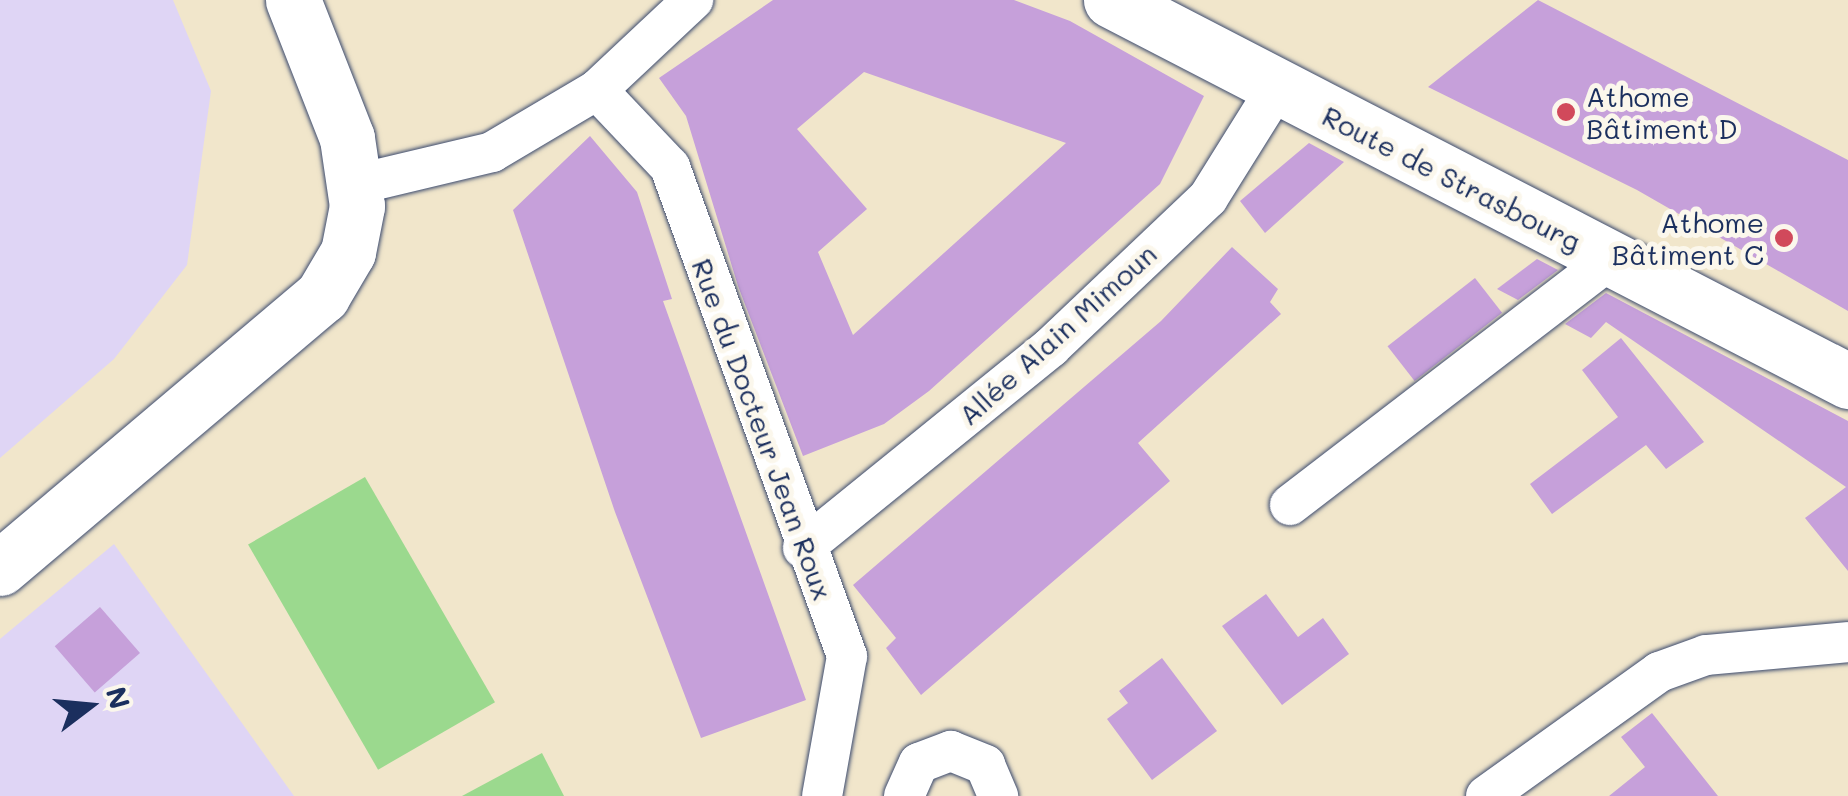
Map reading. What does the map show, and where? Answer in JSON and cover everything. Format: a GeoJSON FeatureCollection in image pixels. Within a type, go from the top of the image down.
{"type":"FeatureCollection","features":[{"type":"Feature","properties":{"kind":"main road"},"geometry":{"type":"LineString","coordinates":[[0,568],[322,296],[348,252],[357,206],[347,138],[294,0]]}},
{"type":"Feature","properties":{"kind":"main road","name":"Route de Strasbourg"},"geometry":{"type":"LineString","coordinates":[[1112,0],[1276,89],[1848,381]]}},
{"type":"Feature","properties":{"kind":"street"},"geometry":{"type":"LineString","coordinates":[[354,184],[492,152],[597,90],[693,0]]}},
{"type":"Feature","properties":{"kind":"street","name":"Allée Alain Mimoun"},"geometry":{"type":"LineString","coordinates":[[803,548],[1052,347],[1208,198],[1276,89]]}},
{"type":"Feature","properties":{"kind":"street","name":"Rue du Docteur Jean Roux"},"geometry":{"type":"LineString","coordinates":[[597,90],[670,167],[803,548],[847,656],[822,796]]}},
{"type":"Feature","properties":{"kind":"street"},"geometry":{"type":"LineString","coordinates":[[1290,505],[1611,259]]}},
{"type":"Feature","properties":{"kind":"street"},"geometry":{"type":"LineString","coordinates":[[1486,796],[1659,672],[1706,654],[1848,642]]}},
{"type":"Feature","properties":{"kind":"street"},"geometry":{"type":"LineString","coordinates":[[904,796],[919,763],[952,750],[984,765],[998,796]]}},
{"type":"Feature","properties":{"kind":"shaded area"},"geometry":{"type":"Polygon","coordinates":[[[0,0],[173,0],[211,91],[187,265],[114,359],[0,458],[0,0]]]}},
{"type":"Feature","properties":{"kind":"shaded area"},"geometry":{"type":"Polygon","coordinates":[[[114,544],[294,796],[0,796],[0,639],[114,544]]]}},
{"type":"Feature","properties":{"kind":"green space"},"geometry":{"type":"Polygon","coordinates":[[[365,477],[495,702],[378,770],[248,544],[365,477]]]}},
{"type":"Feature","properties":{"kind":"green space"},"geometry":{"type":"Polygon","coordinates":[[[542,753],[564,796],[462,796],[542,753]]]}},
{"type":"Feature","properties":{"kind":"building"},"geometry":{"type":"Polygon","coordinates":[[[773,0],[1014,0],[1070,21],[1204,96],[1160,184],[929,391],[884,424],[803,456],[738,286],[686,116],[659,78],[773,0]],[[864,72],[797,129],[867,209],[818,252],[853,335],[1066,143],[864,72]]]}},
{"type":"Feature","properties":{"kind":"building"},"geometry":{"type":"Polygon","coordinates":[[[1538,0],[1848,160],[1848,311],[1637,190],[1428,87],[1538,0]]]}},
{"type":"Feature","properties":{"kind":"building"},"geometry":{"type":"Polygon","coordinates":[[[590,136],[637,192],[672,299],[663,301],[806,700],[701,738],[615,512],[513,210],[590,136]]]}},
{"type":"Feature","properties":{"kind":"building"},"geometry":{"type":"Polygon","coordinates":[[[1309,143],[1344,162],[1265,233],[1240,201],[1309,143]]]}},
{"type":"Feature","properties":{"kind":"building"},"geometry":{"type":"Polygon","coordinates":[[[1232,247],[1278,289],[1270,302],[1281,314],[1138,443],[1170,481],[921,695],[886,648],[896,638],[853,585],[1161,321],[1232,247]]]}},
{"type":"Feature","properties":{"kind":"building"},"geometry":{"type":"Polygon","coordinates":[[[1537,259],[1558,270],[1518,300],[1497,289],[1537,259]]]}},
{"type":"Feature","properties":{"kind":"building"},"geometry":{"type":"Polygon","coordinates":[[[1475,278],[1502,313],[1415,381],[1388,346],[1475,278]]]}},
{"type":"Feature","properties":{"kind":"building"},"geometry":{"type":"Polygon","coordinates":[[[1606,293],[1848,421],[1848,571],[1805,518],[1846,487],[1606,322],[1591,338],[1565,324],[1606,293]]]}},
{"type":"Feature","properties":{"kind":"building"},"geometry":{"type":"Polygon","coordinates":[[[1621,338],[1704,442],[1666,469],[1646,445],[1552,514],[1530,484],[1618,417],[1582,370],[1621,338]]]}},
{"type":"Feature","properties":{"kind":"building"},"geometry":{"type":"Polygon","coordinates":[[[1266,594],[1298,637],[1323,618],[1349,654],[1282,705],[1222,626],[1266,594]]]}},
{"type":"Feature","properties":{"kind":"building"},"geometry":{"type":"Polygon","coordinates":[[[100,607],[140,653],[95,692],[55,646],[100,607]]]}},
{"type":"Feature","properties":{"kind":"building"},"geometry":{"type":"Polygon","coordinates":[[[1162,658],[1217,731],[1152,780],[1107,719],[1128,703],[1119,691],[1162,658]]]}},
{"type":"Feature","properties":{"kind":"building"},"geometry":{"type":"Polygon","coordinates":[[[1652,713],[1718,796],[1609,796],[1645,767],[1621,737],[1652,713]]]}},
{"type":"Feature","properties":{"kind":"place","name":"Athome Bâtiment D"},"geometry":{"type":"Point","coordinates":[1566,112]}},
{"type":"Feature","properties":{"kind":"place","name":"Athome Bâtiment C"},"geometry":{"type":"Point","coordinates":[1784,238]}}]}
